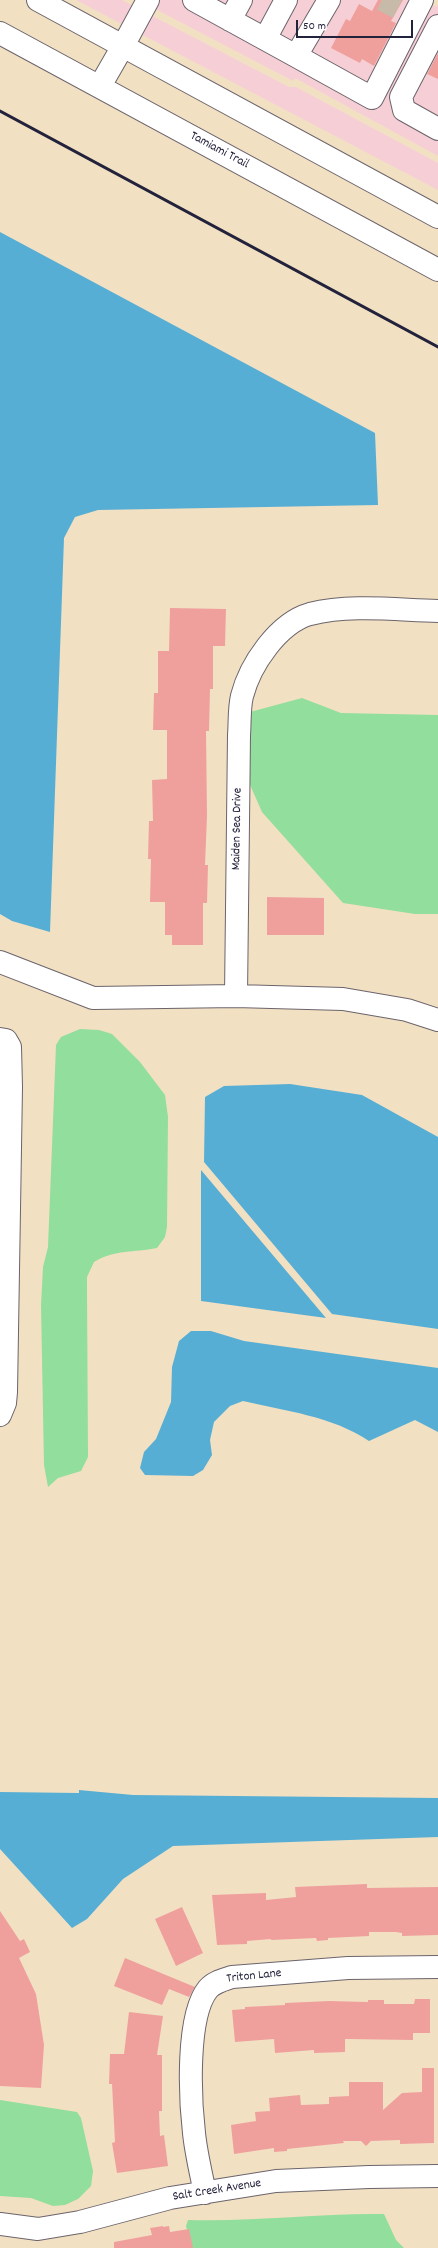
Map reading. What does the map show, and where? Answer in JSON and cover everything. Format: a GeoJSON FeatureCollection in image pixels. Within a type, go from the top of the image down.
{"type":"FeatureCollection","features":[{"type":"Feature","properties":{"kind":"street"},"geometry":{"type":"LineString","coordinates":[[38,0],[438,217]]}},
{"type":"Feature","properties":{"kind":"street"},"geometry":{"type":"LineString","coordinates":[[100,86],[148,0]]}},
{"type":"Feature","properties":{"kind":"street"},"geometry":{"type":"LineString","coordinates":[[194,0],[372,98],[412,8]]}},
{"type":"Feature","properties":{"kind":"street"},"geometry":{"type":"LineString","coordinates":[[230,20],[241,0]]}},
{"type":"Feature","properties":{"kind":"street"},"geometry":{"type":"LineString","coordinates":[[265,39],[286,0]]}},
{"type":"Feature","properties":{"kind":"street"},"geometry":{"type":"LineString","coordinates":[[296,56],[329,0]]}},
{"type":"Feature","properties":{"kind":"street"},"geometry":{"type":"LineString","coordinates":[[438,26],[401,97],[404,110],[438,129]]}},
{"type":"Feature","properties":{"kind":"street","name":"Tamiami Trail"},"geometry":{"type":"LineString","coordinates":[[0,33],[438,270]]}},
{"type":"Feature","properties":{"kind":"street","name":"Maiden Sea Drive"},"geometry":{"type":"LineString","coordinates":[[236,996],[239,735],[242,697],[251,671],[269,644],[285,628],[308,614],[341,609],[438,611]]}},
{"type":"Feature","properties":{"kind":"street"},"geometry":{"type":"LineString","coordinates":[[0,962],[93,998],[236,996],[343,999],[407,1010],[438,1020]]}},
{"type":"Feature","properties":{"kind":"street"},"geometry":{"type":"LineString","coordinates":[[0,1039],[6,1040],[10,1047],[5,1150],[6,1392],[5,1403],[0,1415]]}},
{"type":"Feature","properties":{"kind":"street","name":"Triton Lane"},"geometry":{"type":"LineString","coordinates":[[205,2193],[194,2132],[191,2062],[195,2023],[202,1999],[208,1989],[216,1982],[232,1977],[348,1968],[438,1967]]}},
{"type":"Feature","properties":{"kind":"street","name":"Salt Creek Avenue"},"geometry":{"type":"LineString","coordinates":[[0,2224],[38,2230],[80,2222],[170,2198],[276,2181],[369,2176],[438,2176]]}},
{"type":"Feature","properties":{"kind":"shaded area"},"geometry":{"type":"Polygon","coordinates":[[[76,0],[122,0],[289,87],[296,87],[438,163],[438,190],[76,0]]]}},
{"type":"Feature","properties":{"kind":"shaded area"},"geometry":{"type":"Polygon","coordinates":[[[138,0],[422,0],[436,7],[438,4],[438,156],[295,78],[293,81],[138,0]]]}},
{"type":"Feature","properties":{"kind":"green space"},"geometry":{"type":"Polygon","coordinates":[[[302,698],[341,713],[438,715],[438,914],[415,914],[343,903],[262,812],[247,778],[250,712],[302,698]]]}},
{"type":"Feature","properties":{"kind":"green space"},"geometry":{"type":"Polygon","coordinates":[[[80,1029],[99,1030],[112,1034],[140,1062],[165,1095],[168,1117],[167,1227],[165,1237],[157,1248],[117,1253],[102,1258],[94,1262],[87,1277],[88,1457],[81,1471],[58,1478],[48,1487],[44,1465],[41,1305],[43,1267],[48,1247],[56,1045],[61,1037],[80,1029]]]}},
{"type":"Feature","properties":{"kind":"green space"},"geometry":{"type":"Polygon","coordinates":[[[0,2100],[77,2112],[81,2118],[93,2171],[91,2186],[78,2199],[65,2205],[53,2206],[31,2198],[0,2196],[0,2100]]]}},
{"type":"Feature","properties":{"kind":"green space"},"geometry":{"type":"Polygon","coordinates":[[[384,2214],[396,2240],[404,2248],[192,2248],[186,2226],[188,2220],[237,2220],[384,2214]]]}},
{"type":"Feature","properties":{"kind":"water"},"geometry":{"type":"Polygon","coordinates":[[[0,232],[375,433],[378,505],[98,510],[75,517],[64,538],[50,932],[12,921],[0,914],[0,232]]]}},
{"type":"Feature","properties":{"kind":"water"},"geometry":{"type":"Polygon","coordinates":[[[290,1084],[362,1095],[438,1137],[438,1329],[332,1314],[204,1162],[205,1097],[224,1086],[290,1084]]]}},
{"type":"Feature","properties":{"kind":"water"},"geometry":{"type":"Polygon","coordinates":[[[201,1170],[326,1318],[201,1301],[201,1170]]]}},
{"type":"Feature","properties":{"kind":"water"},"geometry":{"type":"Polygon","coordinates":[[[191,1331],[211,1331],[244,1341],[438,1368],[438,1432],[415,1420],[369,1441],[340,1426],[324,1420],[292,1411],[243,1401],[230,1406],[214,1422],[210,1440],[212,1455],[203,1470],[193,1476],[145,1475],[140,1468],[144,1452],[156,1439],[171,1402],[172,1367],[179,1341],[191,1331]]]}},
{"type":"Feature","properties":{"kind":"water"},"geometry":{"type":"Polygon","coordinates":[[[79,1790],[133,1795],[438,1798],[438,1837],[173,1846],[123,1879],[87,1919],[72,1928],[0,1849],[0,1792],[79,1793],[79,1790]]]}},
{"type":"Feature","properties":{"kind":"building"},"geometry":{"type":"Polygon","coordinates":[[[378,0],[403,0],[391,21],[396,23],[374,66],[362,59],[360,63],[331,48],[346,19],[350,21],[359,4],[372,11],[378,0]]]}},
{"type":"Feature","properties":{"kind":"building"},"geometry":{"type":"Polygon","coordinates":[[[438,53],[438,79],[427,74],[438,53]]]}},
{"type":"Feature","properties":{"kind":"building"},"geometry":{"type":"Polygon","coordinates":[[[170,608],[226,609],[225,646],[213,646],[213,689],[210,689],[209,731],[206,731],[207,816],[205,865],[208,865],[207,903],[203,903],[203,945],[172,945],[172,935],[165,935],[165,902],[150,902],[151,859],[148,859],[149,821],[153,821],[152,780],[167,779],[167,730],[153,730],[154,693],[158,693],[158,651],[169,651],[170,608]]]}},
{"type":"Feature","properties":{"kind":"building"},"geometry":{"type":"Polygon","coordinates":[[[267,897],[324,898],[324,935],[267,935],[267,897]]]}},
{"type":"Feature","properties":{"kind":"building"},"geometry":{"type":"Polygon","coordinates":[[[367,1884],[367,1888],[438,1887],[438,1935],[402,1936],[402,1933],[396,1932],[369,1932],[369,1936],[328,1938],[328,1940],[317,1941],[316,1938],[271,1939],[247,1941],[247,1944],[217,1945],[212,1895],[266,1893],[266,1900],[296,1897],[295,1887],[367,1884]]]}},
{"type":"Feature","properties":{"kind":"building"},"geometry":{"type":"Polygon","coordinates":[[[182,1907],[203,1953],[176,1966],[155,1919],[182,1907]]]}},
{"type":"Feature","properties":{"kind":"building"},"geometry":{"type":"Polygon","coordinates":[[[0,1911],[20,1941],[24,1939],[30,1952],[19,1958],[36,1994],[44,2045],[41,2088],[0,2086],[0,1911]]]}},
{"type":"Feature","properties":{"kind":"building"},"geometry":{"type":"Polygon","coordinates":[[[125,1958],[195,1987],[189,1997],[169,1989],[162,2005],[114,1986],[125,1958]]]}},
{"type":"Feature","properties":{"kind":"building"},"geometry":{"type":"Polygon","coordinates":[[[415,1999],[430,1999],[430,2033],[413,2033],[413,2040],[345,2039],[345,2052],[314,2053],[314,2050],[275,2053],[274,2039],[235,2042],[232,2010],[245,2009],[245,2007],[285,2005],[285,2003],[329,2001],[368,2002],[368,2000],[384,2000],[384,2004],[414,2004],[415,1999]]]}},
{"type":"Feature","properties":{"kind":"building"},"geometry":{"type":"Polygon","coordinates":[[[129,2012],[163,2016],[157,2055],[162,2055],[162,2111],[159,2111],[160,2136],[164,2135],[168,2166],[117,2173],[112,2143],[115,2142],[112,2084],[109,2084],[110,2054],[124,2054],[129,2012]]]}},
{"type":"Feature","properties":{"kind":"building"},"geometry":{"type":"Polygon","coordinates":[[[422,2068],[434,2068],[434,2143],[400,2144],[400,2140],[371,2141],[366,2146],[361,2141],[343,2141],[344,2143],[287,2149],[287,2151],[274,2152],[274,2148],[234,2154],[231,2125],[256,2121],[255,2112],[270,2111],[269,2098],[300,2095],[301,2105],[329,2104],[329,2097],[349,2096],[349,2082],[383,2082],[383,2110],[402,2093],[422,2092],[422,2068]]]}},
{"type":"Feature","properties":{"kind":"building"},"geometry":{"type":"Polygon","coordinates":[[[169,2226],[170,2232],[189,2229],[193,2248],[114,2248],[114,2242],[152,2235],[150,2228],[169,2226]]]}},
{"type":"Feature","properties":{"kind":"tunnel"},"geometry":{"type":"LineString","coordinates":[[382,0],[398,8]]}},
{"type":"Feature","properties":{"kind":"railway"},"geometry":{"type":"LineString","coordinates":[[0,111],[438,347]]}}]}
